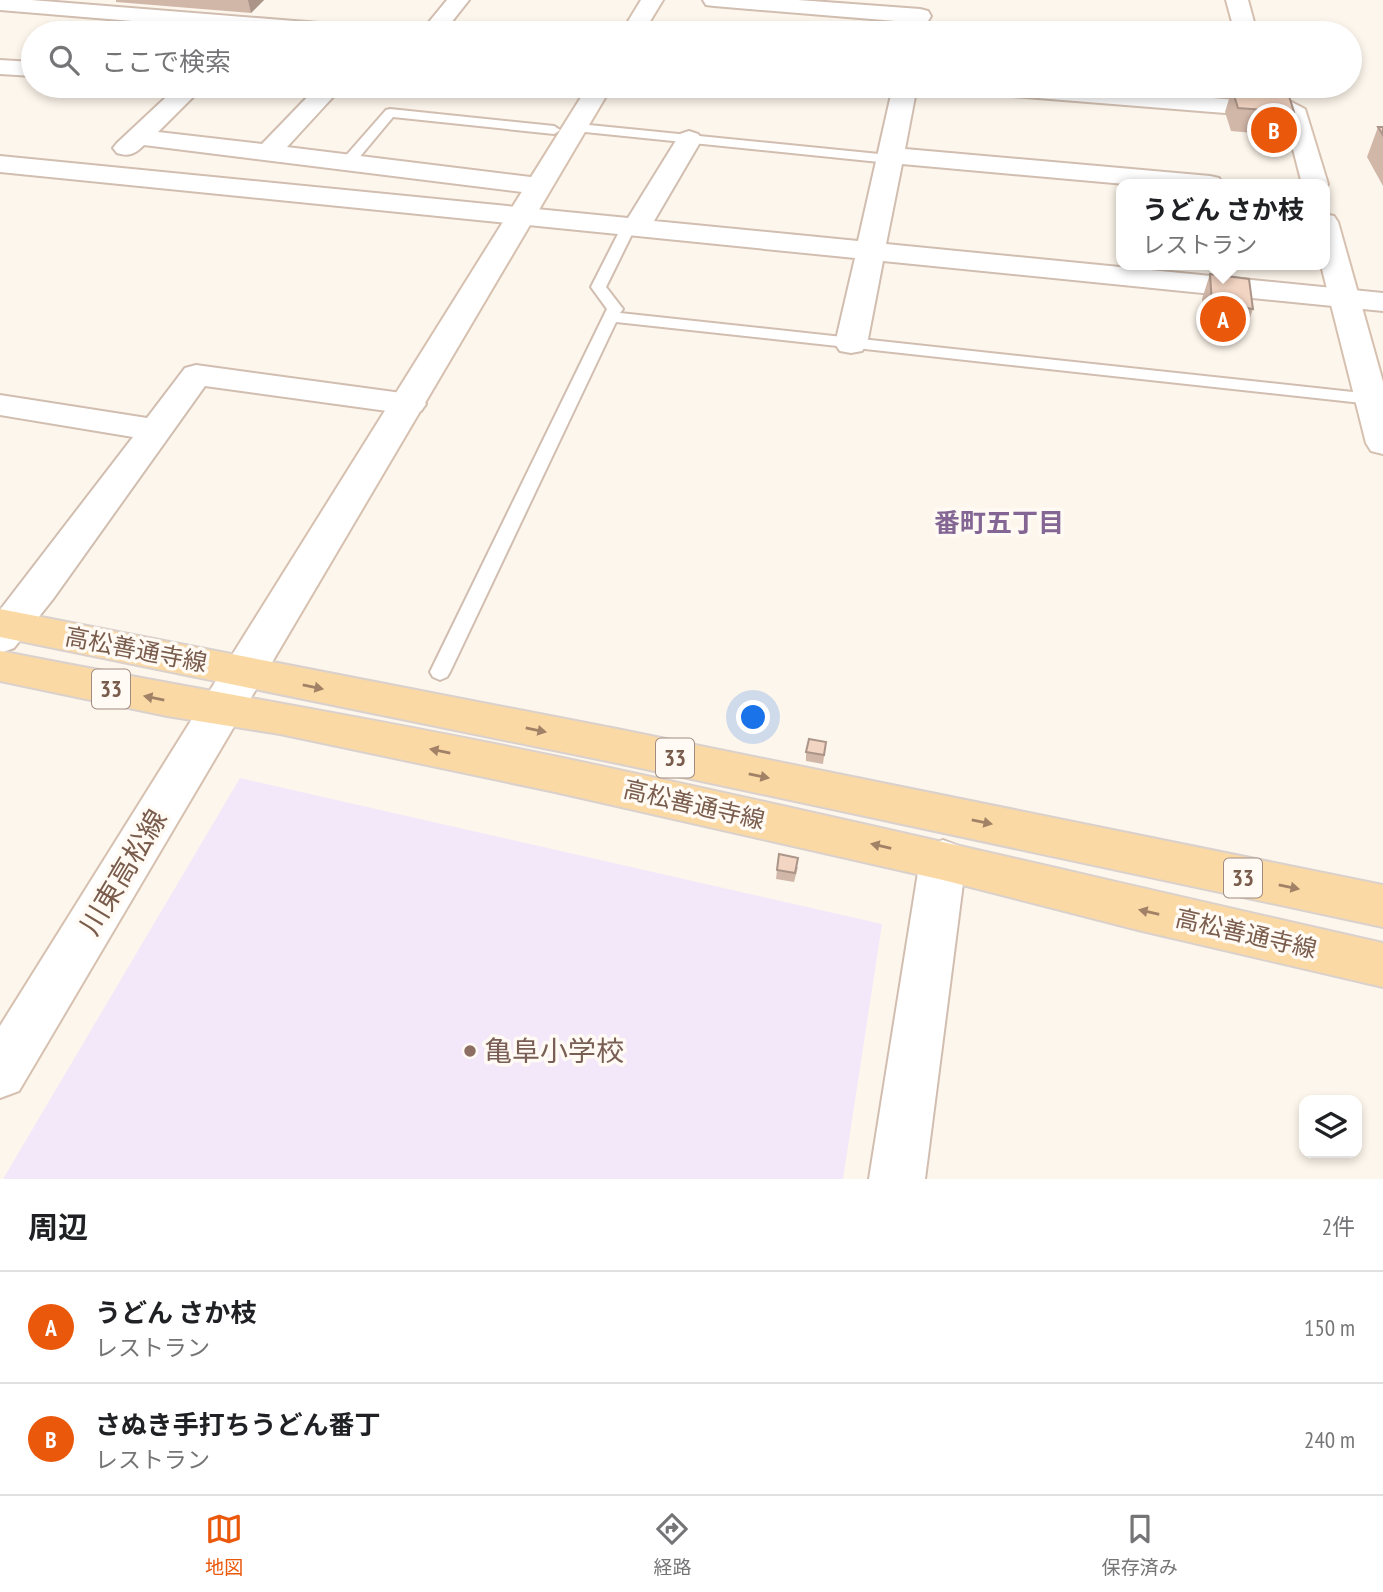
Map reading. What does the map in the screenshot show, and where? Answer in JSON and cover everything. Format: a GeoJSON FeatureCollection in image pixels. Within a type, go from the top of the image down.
{"type":"FeatureCollection","features":[{"type":"Feature","properties":{"kind":"main road","name":"高松善通寺線"},"geometry":{"type":"LineString","coordinates":[[4,629],[555,774],[943,860],[1138,909],[1383,965]]}},
{"type":"Feature","properties":{"kind":"main road","name":"高松善通寺線"},"geometry":{"type":"LineString","coordinates":[[0,666],[167,700],[234,690],[300,685],[506,723],[1383,906]]}},
{"type":"Feature","properties":{"kind":"street"},"geometry":{"type":"LineString","coordinates":[[441,21],[458,0]]}},
{"type":"Feature","properties":{"kind":"street"},"geometry":{"type":"LineString","coordinates":[[639,21],[652,0]]}},
{"type":"Feature","properties":{"kind":"street"},"geometry":{"type":"LineString","coordinates":[[714,0],[920,16]]}},
{"type":"Feature","properties":{"kind":"street"},"geometry":{"type":"LineString","coordinates":[[1237,0],[1243,21]]}},
{"type":"Feature","properties":{"kind":"street"},"geometry":{"type":"LineString","coordinates":[[0,4],[235,21]]}},
{"type":"Feature","properties":{"kind":"street"},"geometry":{"type":"LineString","coordinates":[[0,67],[21,68]]}},
{"type":"Feature","properties":{"kind":"street"},"geometry":{"type":"LineString","coordinates":[[99,174],[179,98]]}},
{"type":"Feature","properties":{"kind":"street"},"geometry":{"type":"LineString","coordinates":[[269,152],[320,98]]}},
{"type":"Feature","properties":{"kind":"street","name":"川東高松線"},"geometry":{"type":"LineString","coordinates":[[0,1073],[593,98]]}},
{"type":"Feature","properties":{"kind":"street"},"geometry":{"type":"LineString","coordinates":[[851,344],[868,251],[902,98]]}},
{"type":"Feature","properties":{"kind":"street"},"geometry":{"type":"LineString","coordinates":[[1125,98],[1250,108],[1279,104]]}},
{"type":"Feature","properties":{"kind":"street"},"geometry":{"type":"LineString","coordinates":[[1266,98],[1291,110],[1298,119],[1314,179]]}},
{"type":"Feature","properties":{"kind":"street"},"geometry":{"type":"LineString","coordinates":[[138,137],[539,186]]}},
{"type":"Feature","properties":{"kind":"street"},"geometry":{"type":"LineString","coordinates":[[633,226],[689,139]]}},
{"type":"Feature","properties":{"kind":"street"},"geometry":{"type":"LineString","coordinates":[[889,157],[1151,179]]}},
{"type":"Feature","properties":{"kind":"street"},"geometry":{"type":"LineString","coordinates":[[1,165],[1383,302]]}},
{"type":"Feature","properties":{"kind":"street"},"geometry":{"type":"LineString","coordinates":[[1330,241],[1383,443]]}},
{"type":"Feature","properties":{"kind":"street"},"geometry":{"type":"LineString","coordinates":[[4,629],[196,375],[408,404]]}},
{"type":"Feature","properties":{"kind":"street"},"geometry":{"type":"LineString","coordinates":[[0,405],[154,430]]}},
{"type":"Feature","properties":{"kind":"street"},"geometry":{"type":"LineString","coordinates":[[897,1179],[943,860]]}},
{"type":"Feature","properties":{"kind":"lane"},"geometry":{"type":"LineString","coordinates":[[348,162],[390,113],[554,130]]}},
{"type":"Feature","properties":{"kind":"lane"},"geometry":{"type":"LineString","coordinates":[[589,129],[889,157]]}},
{"type":"Feature","properties":{"kind":"lane"},"geometry":{"type":"LineString","coordinates":[[440,673],[615,309],[598,287],[633,226]]}},
{"type":"Feature","properties":{"kind":"lane"},"geometry":{"type":"LineString","coordinates":[[611,317],[1371,399]]}},
{"type":"Feature","properties":{"kind":"shaded area","name":"亀阜小学校"},"geometry":{"type":"Polygon","coordinates":[[[240,778],[882,924],[843,1179],[3,1179],[240,778]]]}},
{"type":"Feature","properties":{"kind":"building"},"geometry":{"type":"Polygon","coordinates":[[[1235,98],[1290,98],[1294,112],[1238,108],[1235,98]]]}},
{"type":"Feature","properties":{"kind":"building"},"geometry":{"type":"Polygon","coordinates":[[[1210,274],[1249,279],[1253,309],[1212,303],[1210,274]]]}},
{"type":"Feature","properties":{"kind":"building"},"geometry":{"type":"Polygon","coordinates":[[[809,739],[826,742],[824,755],[806,752],[809,739]]]}},
{"type":"Feature","properties":{"kind":"building"},"geometry":{"type":"Polygon","coordinates":[[[779,854],[798,858],[795,873],[777,870],[779,854]]]}},
{"type":"Feature","properties":{"kind":"place","name":"さぬき手打ちうどん番丁"},"geometry":{"type":"Point","coordinates":[1274,130]}},
{"type":"Feature","properties":{"kind":"place","name":"うどん さか枝"},"geometry":{"type":"Point","coordinates":[1223,319]}},
{"type":"Feature","properties":{"kind":"place","name":"亀阜小学校"},"geometry":{"type":"Point","coordinates":[470,1051]}},
{"type":"Feature","properties":{"kind":"district","name":"番町五丁目"},"geometry":{"type":"Point","coordinates":[999,523]}}]}
